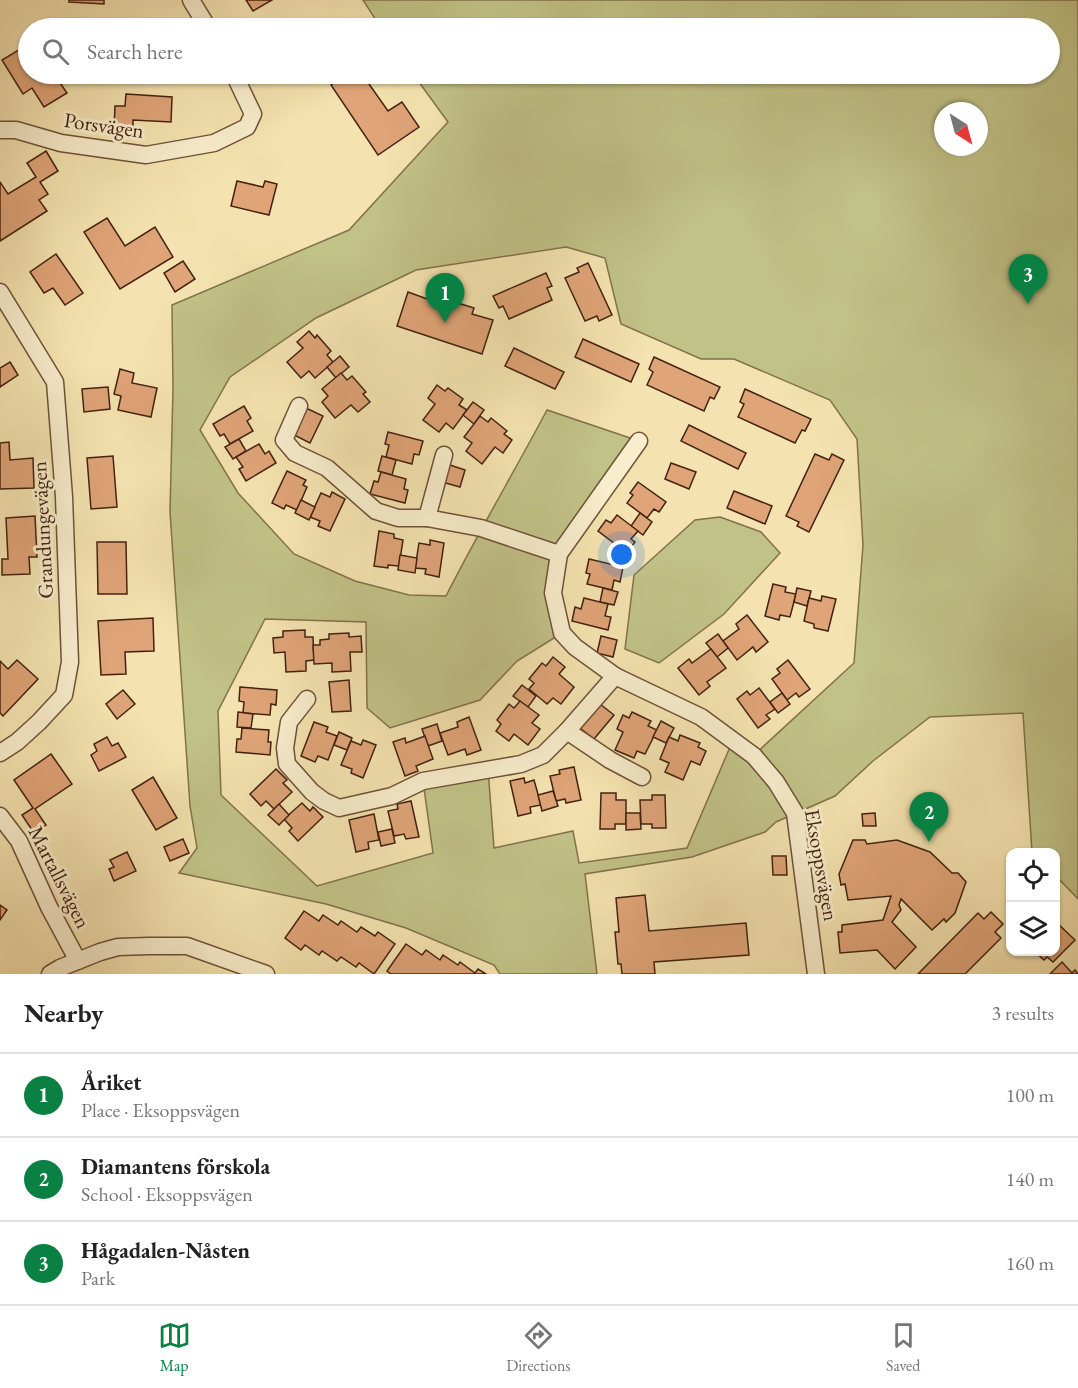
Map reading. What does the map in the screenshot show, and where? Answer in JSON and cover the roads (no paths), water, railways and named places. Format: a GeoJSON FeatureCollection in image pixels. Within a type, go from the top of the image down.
{"type":"FeatureCollection","features":[{"type":"Feature","properties":{"kind":"street"},"geometry":{"type":"LineString","coordinates":[[191,0],[202,18]]}},
{"type":"Feature","properties":{"kind":"street","name":"Porsvägen"},"geometry":{"type":"LineString","coordinates":[[0,130],[16,130],[61,143],[146,155],[214,143],[248,127],[253,114],[239,84]]}},
{"type":"Feature","properties":{"kind":"street","name":"Grandungevägen"},"geometry":{"type":"LineString","coordinates":[[0,292],[56,382],[64,497],[70,662],[64,695],[32,729],[0,753]]}},
{"type":"Feature","properties":{"kind":"street"},"geometry":{"type":"LineString","coordinates":[[299,406],[284,440],[295,453],[327,468],[376,511],[398,518],[427,518],[481,528],[559,554]]}},
{"type":"Feature","properties":{"kind":"street","name":"Eksoppsvägen"},"geometry":{"type":"LineString","coordinates":[[639,441],[559,554],[553,593],[562,633],[575,647],[615,676],[701,717],[754,756],[776,782],[795,813],[816,974]]}},
{"type":"Feature","properties":{"kind":"street"},"geometry":{"type":"LineString","coordinates":[[427,518],[444,455]]}},
{"type":"Feature","properties":{"kind":"street"},"geometry":{"type":"LineString","coordinates":[[307,699],[289,723],[285,748],[287,764],[312,792],[339,808],[392,796],[423,781],[521,764],[543,755],[615,676]]}},
{"type":"Feature","properties":{"kind":"street"},"geometry":{"type":"LineString","coordinates":[[567,731],[610,760],[642,777]]}},
{"type":"Feature","properties":{"kind":"street","name":"Martallsvägen"},"geometry":{"type":"LineString","coordinates":[[0,816],[19,840],[49,907],[78,961]]}},
{"type":"Feature","properties":{"kind":"street"},"geometry":{"type":"LineString","coordinates":[[50,974],[118,947],[187,946],[266,974]]}},
{"type":"Feature","properties":{"kind":"place","name":"Hågadalen-Nåsten"},"geometry":{"type":"Point","coordinates":[1028,304]}},
{"type":"Feature","properties":{"kind":"place","name":"Åriket"},"geometry":{"type":"Point","coordinates":[445,323]}},
{"type":"Feature","properties":{"kind":"place","name":"Diamantens förskola"},"geometry":{"type":"Point","coordinates":[929,842]}}]}
